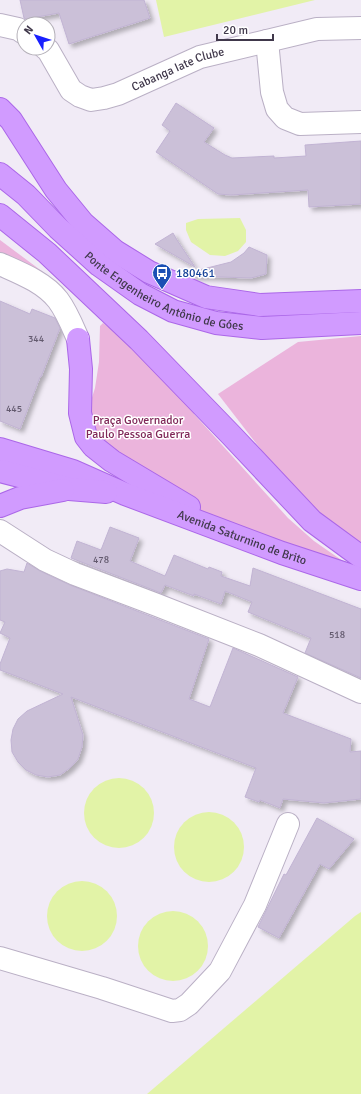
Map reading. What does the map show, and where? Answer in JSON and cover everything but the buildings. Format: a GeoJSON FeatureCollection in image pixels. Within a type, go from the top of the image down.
{"type":"FeatureCollection","features":[{"type":"Feature","properties":{"kind":"main road"},"geometry":{"type":"LineString","coordinates":[[0,109],[11,120],[56,190],[83,223]]}},
{"type":"Feature","properties":{"kind":"main road"},"geometry":{"type":"LineString","coordinates":[[0,169],[8,170],[66,214],[83,223]]}},
{"type":"Feature","properties":{"kind":"main road","name":"Ponte Engenheiro Antônio de Góes"},"geometry":{"type":"LineString","coordinates":[[0,174],[26,195],[58,228],[99,265],[140,294],[173,311],[216,323],[262,328],[361,323]]}},
{"type":"Feature","properties":{"kind":"main road"},"geometry":{"type":"LineString","coordinates":[[0,215],[47,253],[139,340],[312,521],[361,557]]}},
{"type":"Feature","properties":{"kind":"main road","name":"Ponte Engenheiro Antônio de Góes"},"geometry":{"type":"LineString","coordinates":[[83,223],[115,251],[149,272],[206,297],[260,306],[361,301]]}},
{"type":"Feature","properties":{"kind":"main road"},"geometry":{"type":"LineString","coordinates":[[78,339],[82,369],[80,413],[86,437],[93,446],[112,461],[236,534]]}},
{"type":"Feature","properties":{"kind":"main road","name":"Avenida Saturnino de Brito"},"geometry":{"type":"LineString","coordinates":[[0,449],[73,471],[124,494],[236,534],[282,553],[361,580]]}},
{"type":"Feature","properties":{"kind":"main road","name":"Avenida Saturnino de Brito"},"geometry":{"type":"LineString","coordinates":[[0,471],[69,489],[124,494]]}},
{"type":"Feature","properties":{"kind":"main road"},"geometry":{"type":"LineString","coordinates":[[0,506],[20,498],[69,489]]}},
{"type":"Feature","properties":{"kind":"street"},"geometry":{"type":"LineString","coordinates":[[0,25],[16,29]]}},
{"type":"Feature","properties":{"kind":"street","name":"Cabanga Iate Clube"},"geometry":{"type":"LineString","coordinates":[[50,56],[71,90],[80,96],[91,100],[118,94],[200,57],[317,29],[361,28]]}},
{"type":"Feature","properties":{"kind":"street"},"geometry":{"type":"LineString","coordinates":[[267,41],[272,92],[277,109],[285,118],[300,124],[361,122]]}},
{"type":"Feature","properties":{"kind":"street"},"geometry":{"type":"LineString","coordinates":[[0,264],[41,285],[57,299],[70,319],[78,339]]}},
{"type":"Feature","properties":{"kind":"street"},"geometry":{"type":"LineString","coordinates":[[0,531],[45,560],[75,574],[259,645],[361,692]]}},
{"type":"Feature","properties":{"kind":"street"},"geometry":{"type":"LineString","coordinates":[[0,958],[102,988],[172,1011],[180,1010],[189,1004],[220,971],[255,905],[288,824]]}},
{"type":"Feature","properties":{"kind":"green space"},"geometry":{"type":"Polygon","coordinates":[[[0,240],[47,275],[49,277],[0,262],[0,240]]]}},
{"type":"Feature","properties":{"kind":"green space","name":"Praça Governador Paulo Pessoa Guerra"},"geometry":{"type":"Polygon","coordinates":[[[103,323],[115,332],[146,361],[195,412],[194,414],[288,518],[314,541],[350,566],[211,516],[100,463],[89,407],[95,388],[99,362],[100,326],[103,323]]]}},
{"type":"Feature","properties":{"kind":"green space"},"geometry":{"type":"Polygon","coordinates":[[[361,336],[361,547],[324,521],[293,491],[218,394],[298,342],[361,336]]]}},
{"type":"Feature","properties":{"kind":"shaded area"},"geometry":{"type":"Polygon","coordinates":[[[156,0],[315,0],[164,37],[156,0]]]}},
{"type":"Feature","properties":{"kind":"shaded area"},"geometry":{"type":"Polygon","coordinates":[[[240,218],[246,230],[246,242],[238,251],[225,256],[210,255],[191,242],[186,230],[186,223],[198,219],[240,218]]]}},
{"type":"Feature","properties":{"kind":"shaded area"},"geometry":{"type":"Polygon","coordinates":[[[112,778],[126,778],[139,784],[148,793],[152,799],[154,813],[152,827],[144,838],[133,846],[126,848],[112,848],[105,846],[94,838],[86,827],[84,820],[84,806],[86,799],[94,788],[105,780],[112,778]]]}},
{"type":"Feature","properties":{"kind":"shaded area"},"geometry":{"type":"Polygon","coordinates":[[[202,812],[216,812],[229,818],[238,827],[242,833],[244,847],[242,861],[234,872],[223,880],[216,882],[202,882],[195,880],[184,872],[176,861],[174,854],[174,840],[176,833],[184,822],[195,814],[202,812]]]}},
{"type":"Feature","properties":{"kind":"shaded area"},"geometry":{"type":"Polygon","coordinates":[[[75,881],[89,881],[102,887],[111,896],[115,902],[117,916],[115,930],[107,941],[96,949],[89,951],[75,951],[68,949],[57,941],[49,930],[47,923],[47,909],[49,902],[57,891],[68,883],[75,881]]]}},
{"type":"Feature","properties":{"kind":"shaded area"},"geometry":{"type":"Polygon","coordinates":[[[166,911],[180,911],[193,917],[202,926],[206,932],[208,946],[206,960],[198,971],[187,979],[180,981],[166,981],[159,979],[148,971],[140,960],[138,953],[138,939],[140,932],[148,921],[159,913],[166,911]]]}},
{"type":"Feature","properties":{"kind":"shaded area"},"geometry":{"type":"Polygon","coordinates":[[[361,912],[361,1094],[147,1094],[355,916],[361,912]]]}},
{"type":"Feature","properties":{"kind":"place","name":"180461"},"geometry":{"type":"Point","coordinates":[162,290]}}]}
